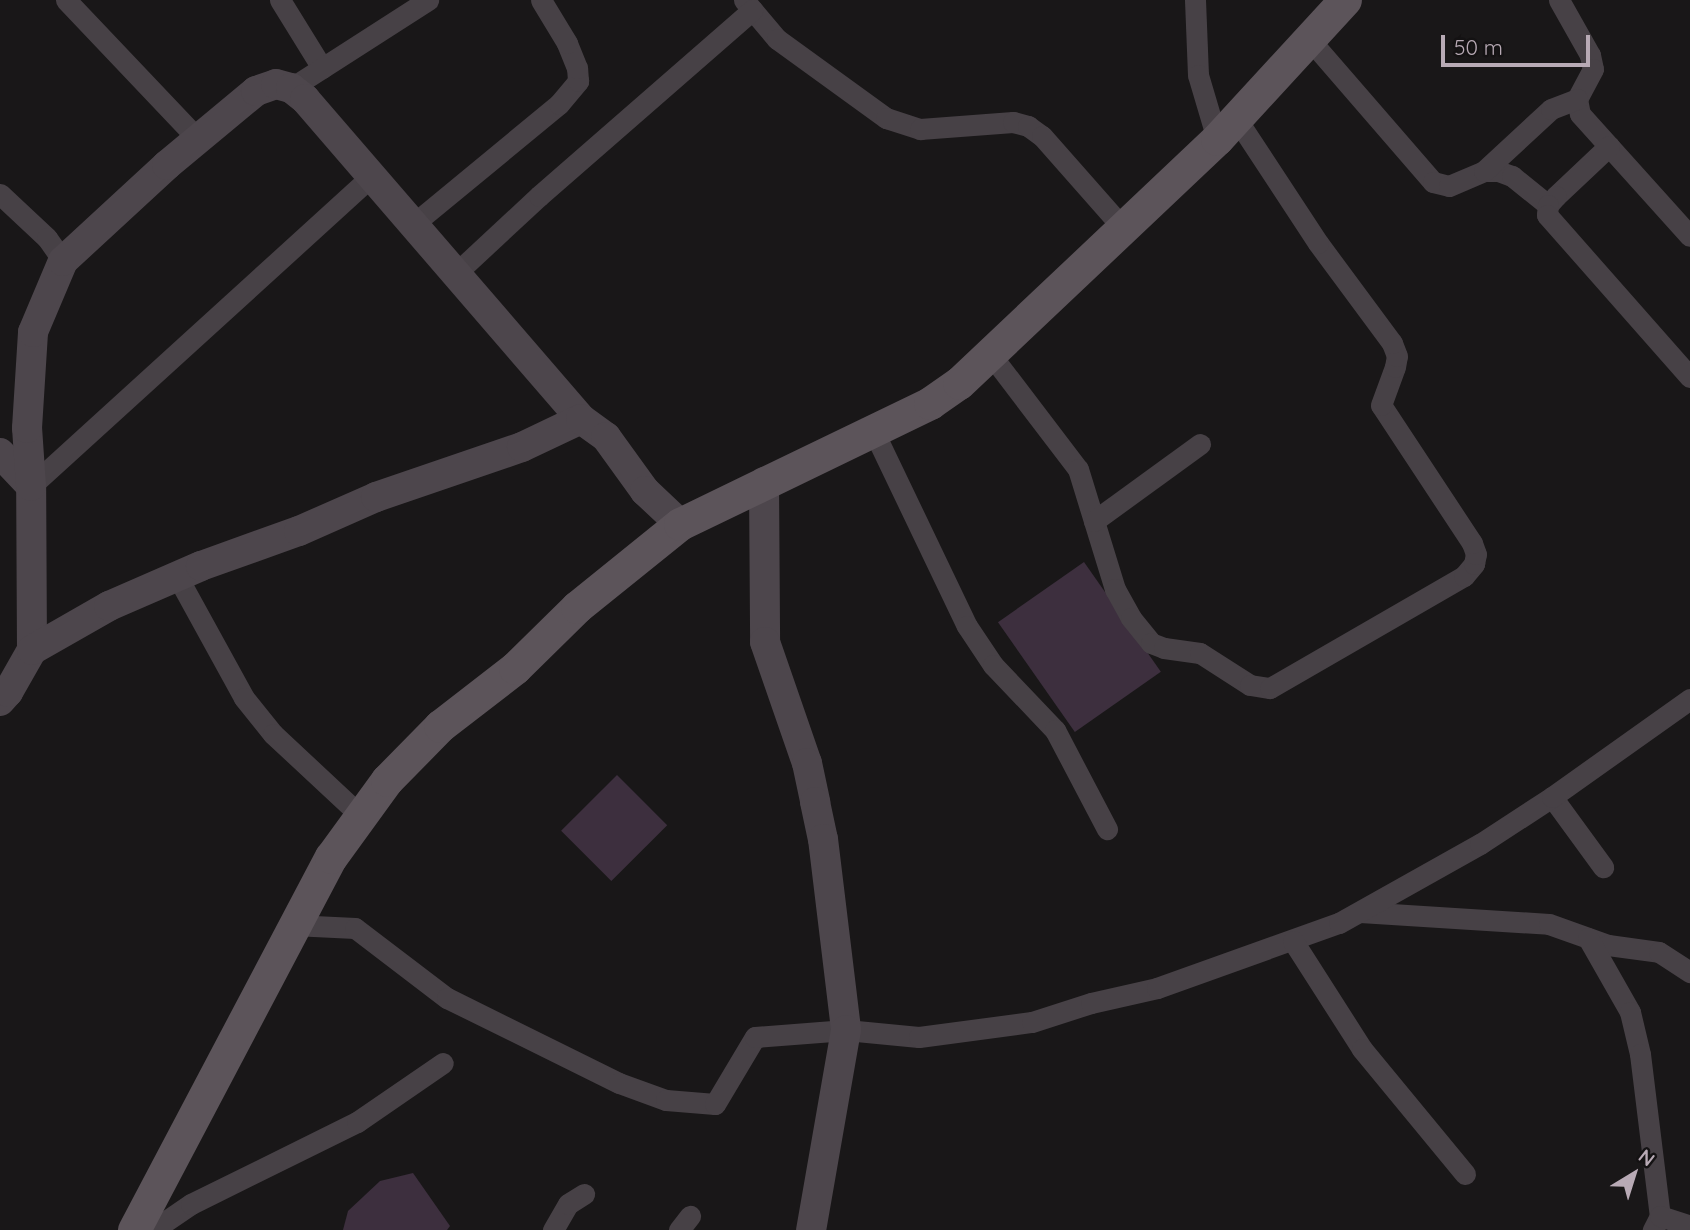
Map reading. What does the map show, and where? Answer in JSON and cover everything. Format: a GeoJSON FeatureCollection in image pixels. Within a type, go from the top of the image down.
{"type":"FeatureCollection","features":[{"type":"Feature","properties":{"kind":"main road"},"geometry":{"type":"LineString","coordinates":[[134,1230],[292,925],[331,857],[387,780],[440,726],[515,668],[577,607],[680,524],[930,403],[959,383],[1227,129],[1345,0]]}},
{"type":"Feature","properties":{"kind":"street"},"geometry":{"type":"LineString","coordinates":[[66,0],[198,139]]}},
{"type":"Feature","properties":{"kind":"street"},"geometry":{"type":"LineString","coordinates":[[280,0],[322,68]]}},
{"type":"Feature","properties":{"kind":"street"},"geometry":{"type":"LineString","coordinates":[[291,89],[428,0]]}},
{"type":"Feature","properties":{"kind":"street"},"geometry":{"type":"LineString","coordinates":[[411,226],[559,104],[578,81],[577,68],[567,43],[541,0]]}},
{"type":"Feature","properties":{"kind":"street"},"geometry":{"type":"LineString","coordinates":[[1559,0],[1590,55],[1593,69],[1577,99],[1580,114],[1690,236]]}},
{"type":"Feature","properties":{"kind":"street"},"geometry":{"type":"LineString","coordinates":[[991,355],[1078,469],[1115,589],[1131,618],[1152,643],[1164,648],[1200,653],[1250,685],[1270,688],[1464,576],[1474,564],[1476,554],[1472,543],[1381,405],[1397,356],[1392,342],[1318,243],[1227,129],[1198,75],[1193,3]]}},
{"type":"Feature","properties":{"kind":"street"},"geometry":{"type":"LineString","coordinates":[[454,275],[748,5],[788,47],[886,118],[920,129],[1013,122],[1028,127],[1042,136],[1124,229]]}},
{"type":"Feature","properties":{"kind":"street"},"geometry":{"type":"LineString","coordinates":[[1310,40],[1433,182],[1441,187],[1484,171],[1550,109],[1577,99]]}},
{"type":"Feature","properties":{"kind":"street"},"geometry":{"type":"LineString","coordinates":[[0,701],[32,650],[31,486],[27,428],[33,332],[63,261],[198,139],[256,91],[276,84],[291,89],[305,99],[411,226],[581,419],[606,437],[645,491],[680,524]]}},
{"type":"Feature","properties":{"kind":"street"},"geometry":{"type":"LineString","coordinates":[[1609,146],[1548,205],[1547,215],[1553,225],[1690,377]]}},
{"type":"Feature","properties":{"kind":"street"},"geometry":{"type":"LineString","coordinates":[[1484,171],[1498,171],[1512,176],[1548,205]]}},
{"type":"Feature","properties":{"kind":"street"},"geometry":{"type":"LineString","coordinates":[[31,486],[370,177]]}},
{"type":"Feature","properties":{"kind":"street"},"geometry":{"type":"LineString","coordinates":[[0,194],[47,238],[63,261]]}},
{"type":"Feature","properties":{"kind":"street"},"geometry":{"type":"LineString","coordinates":[[32,650],[109,606],[177,576],[299,531],[376,497],[522,447],[581,419]]}},
{"type":"Feature","properties":{"kind":"street"},"geometry":{"type":"LineString","coordinates":[[873,430],[967,626],[993,666],[1055,730],[1107,829]]}},
{"type":"Feature","properties":{"kind":"street"},"geometry":{"type":"LineString","coordinates":[[1094,521],[1200,444]]}},
{"type":"Feature","properties":{"kind":"street"},"geometry":{"type":"LineString","coordinates":[[0,453],[31,486]]}},
{"type":"Feature","properties":{"kind":"street"},"geometry":{"type":"LineString","coordinates":[[764,482],[765,642],[807,763],[823,839],[846,1030],[811,1230]]}},
{"type":"Feature","properties":{"kind":"street"},"geometry":{"type":"LineString","coordinates":[[177,576],[244,698],[273,734],[361,816]]}},
{"type":"Feature","properties":{"kind":"street"},"geometry":{"type":"LineString","coordinates":[[292,925],[355,928],[447,998],[619,1083],[666,1100],[715,1104],[755,1037],[846,1030],[919,1037],[1032,1022],[1091,1003],[1157,988],[1293,941],[1360,912],[1480,844],[1552,797],[1690,699]]}},
{"type":"Feature","properties":{"kind":"street"},"geometry":{"type":"LineString","coordinates":[[1552,797],[1603,867]]}},
{"type":"Feature","properties":{"kind":"street"},"geometry":{"type":"LineString","coordinates":[[1360,912],[1549,923],[1608,945],[1658,952],[1690,972]]}},
{"type":"Feature","properties":{"kind":"street"},"geometry":{"type":"LineString","coordinates":[[1588,938],[1630,1012],[1640,1054],[1656,1223],[1690,1226]]}},
{"type":"Feature","properties":{"kind":"street"},"geometry":{"type":"LineString","coordinates":[[1293,941],[1362,1049],[1465,1174]]}},
{"type":"Feature","properties":{"kind":"street"},"geometry":{"type":"LineString","coordinates":[[153,1230],[191,1204],[357,1122],[443,1063]]}},
{"type":"Feature","properties":{"kind":"street"},"geometry":{"type":"LineString","coordinates":[[553,1230],[568,1204],[584,1194]]}},
{"type":"Feature","properties":{"kind":"shaded area"},"geometry":{"type":"Polygon","coordinates":[[[1084,562],[1161,672],[1075,732],[998,622],[1084,562]]]}},
{"type":"Feature","properties":{"kind":"shaded area"},"geometry":{"type":"Polygon","coordinates":[[[617,775],[667,825],[611,881],[561,831],[617,775]]]}},
{"type":"Feature","properties":{"kind":"shaded area"},"geometry":{"type":"Polygon","coordinates":[[[413,1173],[450,1226],[447,1230],[343,1230],[348,1211],[380,1181],[413,1173]]]}}]}
